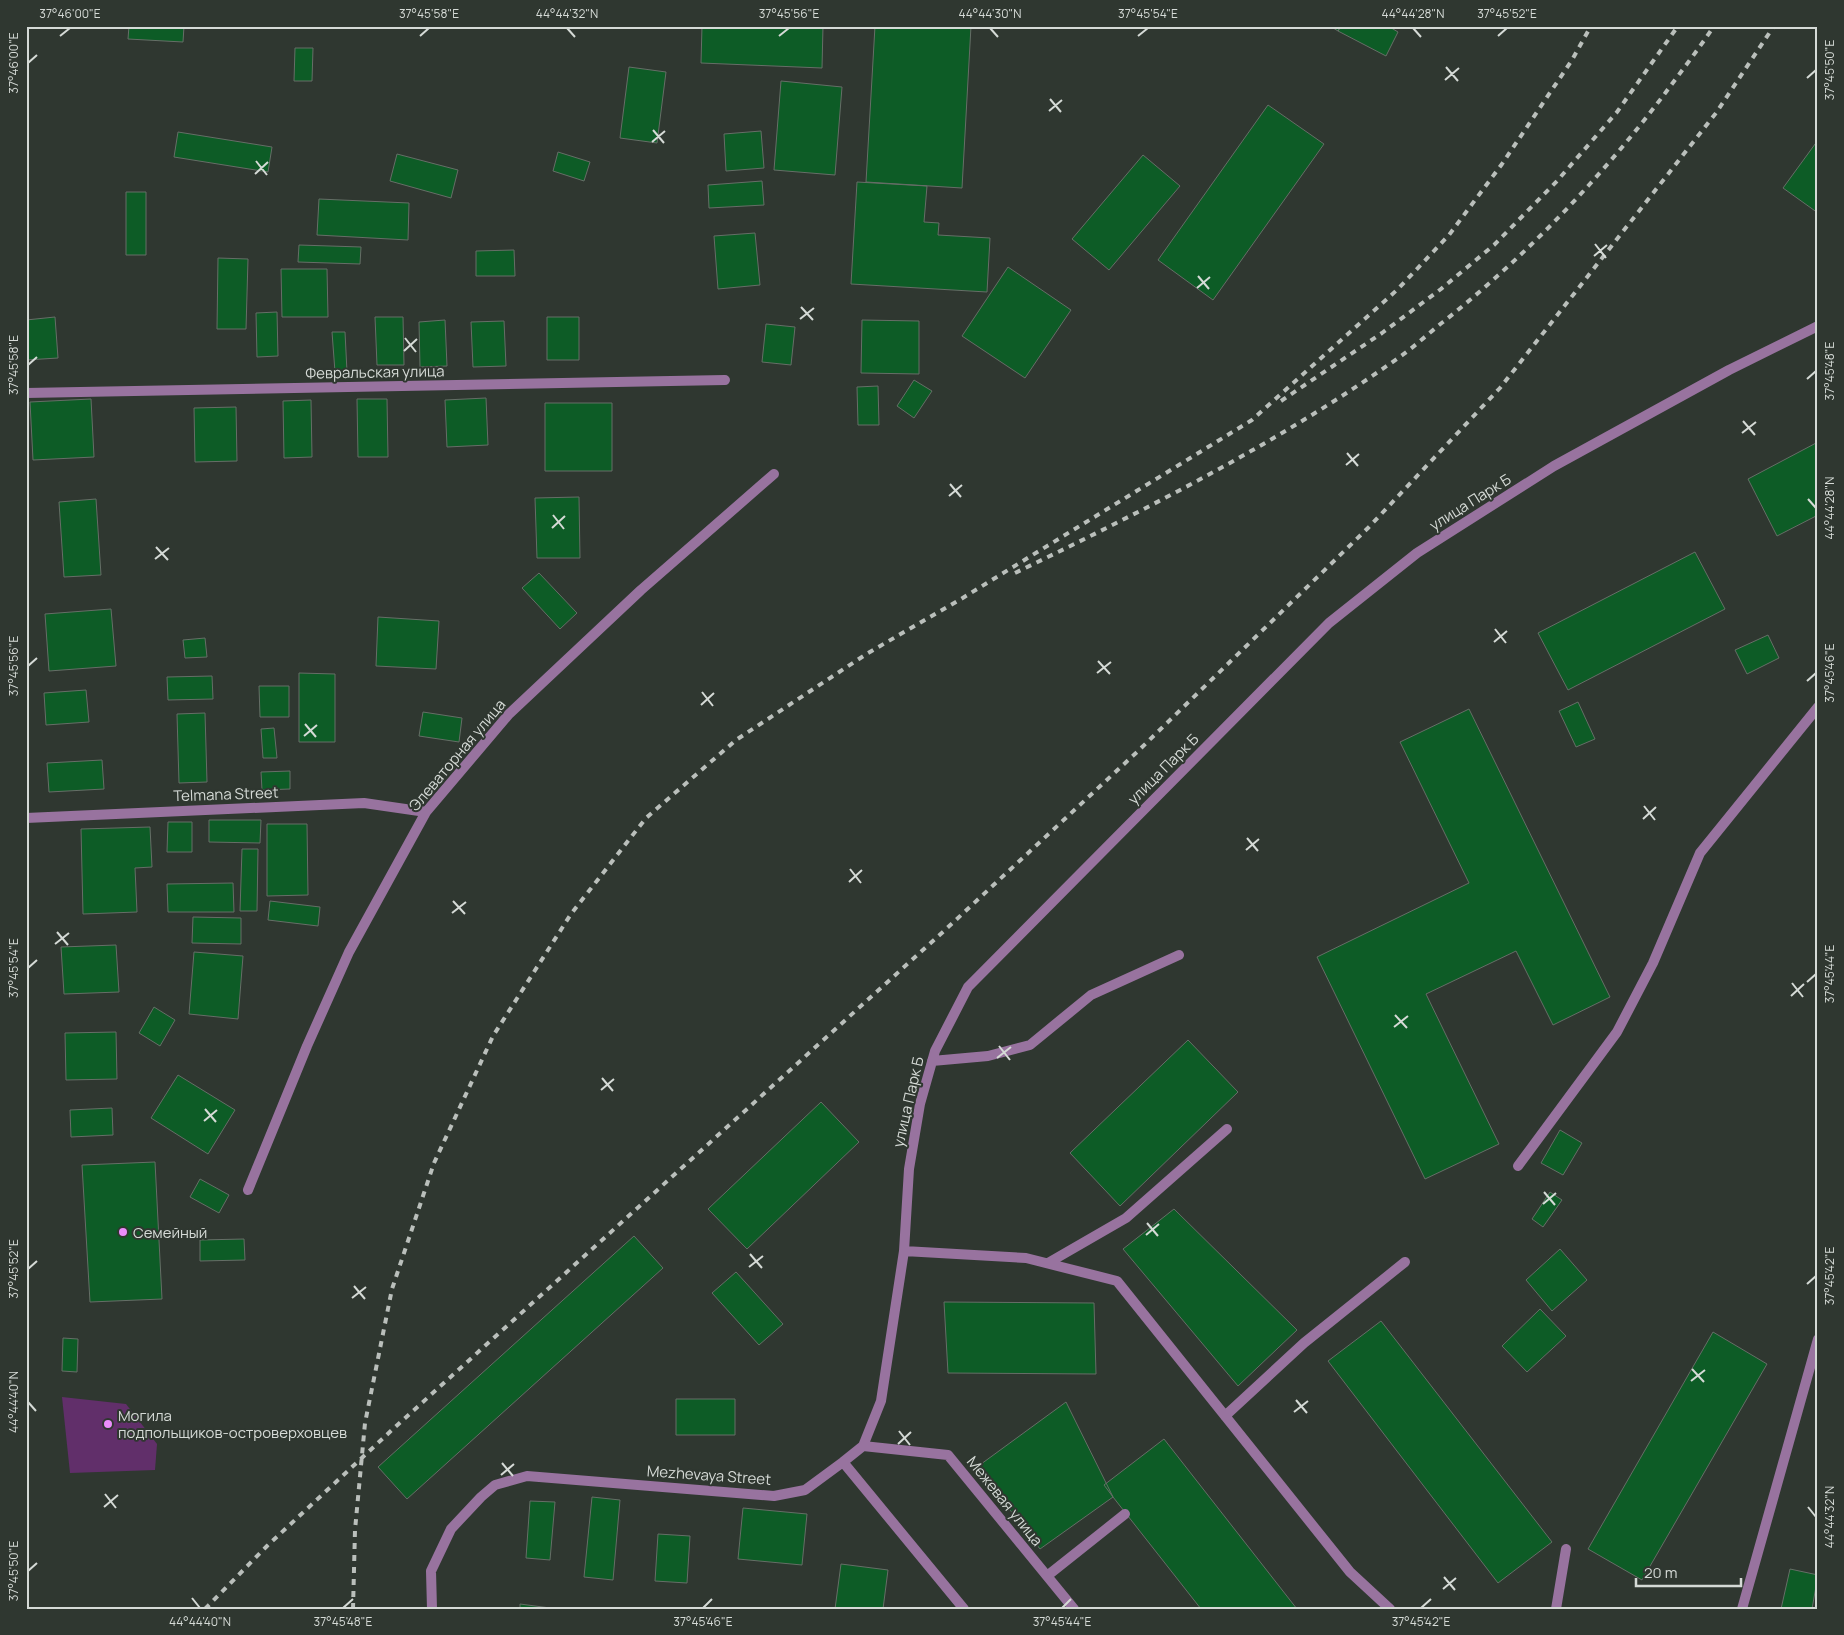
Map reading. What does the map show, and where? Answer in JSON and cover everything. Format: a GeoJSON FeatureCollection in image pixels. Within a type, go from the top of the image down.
{"type":"FeatureCollection","features":[{"type":"Feature","properties":{"kind":"street","name":"улица Парк Б"},"geometry":{"type":"LineString","coordinates":[[864,1446],[881,1401],[904,1252],[909,1169],[920,1104],[935,1051],[968,987],[1329,624],[1417,553],[1554,466],[1728,370],[1818,326]]}},
{"type":"Feature","properties":{"kind":"street","name":"Февральская улица"},"geometry":{"type":"LineString","coordinates":[[26,394],[725,380]]}},
{"type":"Feature","properties":{"kind":"street","name":"Элеваторная улица"},"geometry":{"type":"LineString","coordinates":[[248,1190],[306,1046],[349,952],[426,812],[509,714],[641,590],[774,474]]}},
{"type":"Feature","properties":{"kind":"street"},"geometry":{"type":"LineString","coordinates":[[1518,1166],[1617,1032],[1653,963],[1700,853],[1818,707]]}},
{"type":"Feature","properties":{"kind":"street","name":"Telmana Street"},"geometry":{"type":"LineString","coordinates":[[26,818],[364,803],[426,812]]}},
{"type":"Feature","properties":{"kind":"street"},"geometry":{"type":"LineString","coordinates":[[932,1061],[988,1056],[1030,1045],[1091,995],[1179,955]]}},
{"type":"Feature","properties":{"kind":"street"},"geometry":{"type":"LineString","coordinates":[[1048,1263],[1126,1218],[1227,1129]]}},
{"type":"Feature","properties":{"kind":"street"},"geometry":{"type":"LineString","coordinates":[[904,1252],[1026,1258],[1117,1282],[1350,1572],[1390,1609]]}},
{"type":"Feature","properties":{"kind":"street"},"geometry":{"type":"LineString","coordinates":[[1225,1416],[1304,1344],[1405,1262]]}},
{"type":"Feature","properties":{"kind":"street"},"geometry":{"type":"LineString","coordinates":[[1742,1609],[1818,1339]]}},
{"type":"Feature","properties":{"kind":"street"},"geometry":{"type":"LineString","coordinates":[[864,1446],[843,1462],[964,1609]]}},
{"type":"Feature","properties":{"kind":"street","name":"Межевая улица"},"geometry":{"type":"LineString","coordinates":[[864,1446],[948,1455],[1074,1609]]}},
{"type":"Feature","properties":{"kind":"street","name":"Mezhevaya Street"},"geometry":{"type":"LineString","coordinates":[[432,1609],[431,1571],[451,1529],[495,1485],[527,1476],[774,1496],[805,1490],[843,1462]]}},
{"type":"Feature","properties":{"kind":"street"},"geometry":{"type":"LineString","coordinates":[[1047,1576],[1125,1514]]}},
{"type":"Feature","properties":{"kind":"street"},"geometry":{"type":"LineString","coordinates":[[1556,1609],[1566,1549]]}},
{"type":"Feature","properties":{"kind":"shaded area"},"geometry":{"type":"Polygon","coordinates":[[[62,1397],[126,1404],[157,1444],[155,1470],[70,1473],[62,1397]]]}},
{"type":"Feature","properties":{"kind":"building"},"geometry":{"type":"Polygon","coordinates":[[[129,26],[184,26],[183,42],[128,39],[129,26]]]}},
{"type":"Feature","properties":{"kind":"building"},"geometry":{"type":"Polygon","coordinates":[[[702,26],[823,26],[822,68],[701,63],[702,26]]]}},
{"type":"Feature","properties":{"kind":"building"},"geometry":{"type":"Polygon","coordinates":[[[875,26],[971,26],[962,188],[866,182],[875,26]]]}},
{"type":"Feature","properties":{"kind":"building"},"geometry":{"type":"Polygon","coordinates":[[[1330,26],[1341,26],[1338,31],[1330,26]]]}},
{"type":"Feature","properties":{"kind":"building"},"geometry":{"type":"Polygon","coordinates":[[[1341,26],[1388,26],[1398,32],[1386,56],[1338,31],[1341,26]]]}},
{"type":"Feature","properties":{"kind":"building"},"geometry":{"type":"Polygon","coordinates":[[[295,48],[313,48],[312,81],[294,81],[295,48]]]}},
{"type":"Feature","properties":{"kind":"building"},"geometry":{"type":"Polygon","coordinates":[[[629,67],[666,72],[657,143],[620,138],[629,67]]]}},
{"type":"Feature","properties":{"kind":"building"},"geometry":{"type":"Polygon","coordinates":[[[781,81],[842,87],[835,175],[774,170],[781,81]]]}},
{"type":"Feature","properties":{"kind":"building"},"geometry":{"type":"Polygon","coordinates":[[[1268,105],[1324,144],[1213,300],[1158,260],[1268,105]]]}},
{"type":"Feature","properties":{"kind":"building"},"geometry":{"type":"Polygon","coordinates":[[[761,131],[764,168],[726,171],[724,134],[761,131]]]}},
{"type":"Feature","properties":{"kind":"building"},"geometry":{"type":"Polygon","coordinates":[[[178,132],[272,147],[268,172],[174,157],[178,132]]]}},
{"type":"Feature","properties":{"kind":"building"},"geometry":{"type":"Polygon","coordinates":[[[1818,140],[1818,213],[1783,188],[1818,140]]]}},
{"type":"Feature","properties":{"kind":"building"},"geometry":{"type":"Polygon","coordinates":[[[558,152],[590,162],[584,181],[553,171],[558,152]]]}},
{"type":"Feature","properties":{"kind":"building"},"geometry":{"type":"Polygon","coordinates":[[[397,154],[458,170],[451,198],[390,181],[397,154]]]}},
{"type":"Feature","properties":{"kind":"building"},"geometry":{"type":"Polygon","coordinates":[[[1143,155],[1180,186],[1109,270],[1072,239],[1143,155]]]}},
{"type":"Feature","properties":{"kind":"building"},"geometry":{"type":"Polygon","coordinates":[[[762,181],[764,205],[709,208],[708,185],[762,181]]]}},
{"type":"Feature","properties":{"kind":"building"},"geometry":{"type":"Polygon","coordinates":[[[857,182],[927,186],[924,222],[939,223],[938,235],[990,238],[987,292],[851,284],[857,182]]]}},
{"type":"Feature","properties":{"kind":"building"},"geometry":{"type":"Polygon","coordinates":[[[126,192],[146,192],[146,255],[126,255],[126,192]]]}},
{"type":"Feature","properties":{"kind":"building"},"geometry":{"type":"Polygon","coordinates":[[[319,199],[409,203],[408,240],[317,235],[319,199]]]}},
{"type":"Feature","properties":{"kind":"building"},"geometry":{"type":"Polygon","coordinates":[[[755,233],[760,285],[718,289],[714,236],[755,233]]]}},
{"type":"Feature","properties":{"kind":"building"},"geometry":{"type":"Polygon","coordinates":[[[299,245],[361,247],[360,264],[298,262],[299,245]]]}},
{"type":"Feature","properties":{"kind":"building"},"geometry":{"type":"Polygon","coordinates":[[[514,250],[515,276],[476,276],[476,251],[514,250]]]}},
{"type":"Feature","properties":{"kind":"building"},"geometry":{"type":"Polygon","coordinates":[[[218,258],[248,259],[246,329],[217,329],[218,258]]]}},
{"type":"Feature","properties":{"kind":"building"},"geometry":{"type":"Polygon","coordinates":[[[1008,267],[1071,310],[1025,378],[962,336],[1008,267]]]}},
{"type":"Feature","properties":{"kind":"building"},"geometry":{"type":"Polygon","coordinates":[[[281,269],[327,269],[328,317],[282,317],[281,269]]]}},
{"type":"Feature","properties":{"kind":"building"},"geometry":{"type":"Polygon","coordinates":[[[277,312],[278,356],[257,357],[256,313],[277,312]]]}},
{"type":"Feature","properties":{"kind":"building"},"geometry":{"type":"Polygon","coordinates":[[[55,317],[58,358],[26,360],[26,320],[55,317]]]}},
{"type":"Feature","properties":{"kind":"building"},"geometry":{"type":"Polygon","coordinates":[[[375,317],[403,317],[404,365],[377,365],[375,317]]]}},
{"type":"Feature","properties":{"kind":"building"},"geometry":{"type":"Polygon","coordinates":[[[547,317],[579,317],[579,360],[547,360],[547,317]]]}},
{"type":"Feature","properties":{"kind":"building"},"geometry":{"type":"Polygon","coordinates":[[[445,320],[447,366],[420,367],[419,322],[445,320]]]}},
{"type":"Feature","properties":{"kind":"building"},"geometry":{"type":"Polygon","coordinates":[[[862,320],[919,321],[919,374],[861,373],[862,320]]]}},
{"type":"Feature","properties":{"kind":"building"},"geometry":{"type":"Polygon","coordinates":[[[504,321],[506,366],[473,367],[471,322],[504,321]]]}},
{"type":"Feature","properties":{"kind":"building"},"geometry":{"type":"Polygon","coordinates":[[[766,324],[795,327],[791,365],[762,362],[766,324]]]}},
{"type":"Feature","properties":{"kind":"building"},"geometry":{"type":"Polygon","coordinates":[[[332,332],[345,332],[347,372],[335,372],[332,332]]]}},
{"type":"Feature","properties":{"kind":"building"},"geometry":{"type":"Polygon","coordinates":[[[914,380],[932,391],[914,418],[897,406],[914,380]]]}},
{"type":"Feature","properties":{"kind":"building"},"geometry":{"type":"Polygon","coordinates":[[[878,386],[879,425],[858,425],[857,387],[878,386]]]}},
{"type":"Feature","properties":{"kind":"building"},"geometry":{"type":"Polygon","coordinates":[[[486,398],[488,445],[447,447],[445,400],[486,398]]]}},
{"type":"Feature","properties":{"kind":"building"},"geometry":{"type":"Polygon","coordinates":[[[91,399],[94,457],[33,460],[30,402],[91,399]]]}},
{"type":"Feature","properties":{"kind":"building"},"geometry":{"type":"Polygon","coordinates":[[[357,399],[387,399],[388,457],[358,457],[357,399]]]}},
{"type":"Feature","properties":{"kind":"building"},"geometry":{"type":"Polygon","coordinates":[[[311,400],[312,457],[284,458],[283,401],[311,400]]]}},
{"type":"Feature","properties":{"kind":"building"},"geometry":{"type":"Polygon","coordinates":[[[545,403],[612,403],[612,471],[545,471],[545,403]]]}},
{"type":"Feature","properties":{"kind":"building"},"geometry":{"type":"Polygon","coordinates":[[[236,407],[237,461],[195,462],[194,408],[236,407]]]}},
{"type":"Feature","properties":{"kind":"building"},"geometry":{"type":"Polygon","coordinates":[[[1818,442],[1818,515],[1777,536],[1748,479],[1818,442]]]}},
{"type":"Feature","properties":{"kind":"building"},"geometry":{"type":"Polygon","coordinates":[[[579,497],[580,558],[537,558],[535,498],[579,497]]]}},
{"type":"Feature","properties":{"kind":"building"},"geometry":{"type":"Polygon","coordinates":[[[96,499],[101,575],[64,577],[59,502],[96,499]]]}},
{"type":"Feature","properties":{"kind":"building"},"geometry":{"type":"Polygon","coordinates":[[[1695,552],[1725,609],[1568,690],[1538,633],[1695,552]]]}},
{"type":"Feature","properties":{"kind":"building"},"geometry":{"type":"Polygon","coordinates":[[[539,573],[577,613],[560,629],[522,588],[539,573]]]}},
{"type":"Feature","properties":{"kind":"building"},"geometry":{"type":"Polygon","coordinates":[[[111,609],[116,666],[49,671],[45,614],[111,609]]]}},
{"type":"Feature","properties":{"kind":"building"},"geometry":{"type":"Polygon","coordinates":[[[378,617],[439,621],[436,669],[376,666],[378,617]]]}},
{"type":"Feature","properties":{"kind":"building"},"geometry":{"type":"Polygon","coordinates":[[[1768,635],[1779,658],[1747,674],[1735,650],[1768,635]]]}},
{"type":"Feature","properties":{"kind":"building"},"geometry":{"type":"Polygon","coordinates":[[[205,638],[207,657],[185,658],[183,640],[205,638]]]}},
{"type":"Feature","properties":{"kind":"building"},"geometry":{"type":"Polygon","coordinates":[[[299,673],[335,674],[335,742],[299,742],[299,673]]]}},
{"type":"Feature","properties":{"kind":"building"},"geometry":{"type":"Polygon","coordinates":[[[212,676],[213,699],[168,700],[167,677],[212,676]]]}},
{"type":"Feature","properties":{"kind":"building"},"geometry":{"type":"Polygon","coordinates":[[[259,686],[289,686],[289,717],[260,717],[259,686]]]}},
{"type":"Feature","properties":{"kind":"building"},"geometry":{"type":"Polygon","coordinates":[[[86,690],[89,722],[46,725],[44,693],[86,690]]]}},
{"type":"Feature","properties":{"kind":"building"},"geometry":{"type":"Polygon","coordinates":[[[1578,702],[1595,739],[1576,747],[1559,711],[1578,702]]]}},
{"type":"Feature","properties":{"kind":"building"},"geometry":{"type":"Polygon","coordinates":[[[1469,709],[1610,997],[1553,1025],[1516,951],[1426,994],[1499,1144],[1425,1179],[1317,957],[1469,883],[1400,742],[1469,709]]]}},
{"type":"Feature","properties":{"kind":"building"},"geometry":{"type":"Polygon","coordinates":[[[423,712],[462,718],[459,742],[419,736],[423,712]]]}},
{"type":"Feature","properties":{"kind":"building"},"geometry":{"type":"Polygon","coordinates":[[[205,713],[207,782],[179,783],[177,714],[205,713]]]}},
{"type":"Feature","properties":{"kind":"building"},"geometry":{"type":"Polygon","coordinates":[[[274,728],[277,758],[263,758],[261,729],[274,728]]]}},
{"type":"Feature","properties":{"kind":"building"},"geometry":{"type":"Polygon","coordinates":[[[102,760],[104,789],[49,792],[47,763],[102,760]]]}},
{"type":"Feature","properties":{"kind":"building"},"geometry":{"type":"Polygon","coordinates":[[[290,771],[290,789],[262,790],[261,772],[290,771]]]}},
{"type":"Feature","properties":{"kind":"building"},"geometry":{"type":"Polygon","coordinates":[[[209,820],[261,820],[260,843],[209,842],[209,820]]]}},
{"type":"Feature","properties":{"kind":"building"},"geometry":{"type":"Polygon","coordinates":[[[168,822],[192,822],[192,852],[167,852],[168,822]]]}},
{"type":"Feature","properties":{"kind":"building"},"geometry":{"type":"Polygon","coordinates":[[[267,824],[307,824],[308,895],[267,896],[267,824]]]}},
{"type":"Feature","properties":{"kind":"building"},"geometry":{"type":"Polygon","coordinates":[[[150,827],[152,867],[135,868],[137,912],[83,914],[81,829],[150,827]]]}},
{"type":"Feature","properties":{"kind":"building"},"geometry":{"type":"Polygon","coordinates":[[[242,849],[258,849],[257,911],[240,911],[242,849]]]}},
{"type":"Feature","properties":{"kind":"building"},"geometry":{"type":"Polygon","coordinates":[[[233,883],[234,912],[168,912],[167,884],[233,883]]]}},
{"type":"Feature","properties":{"kind":"building"},"geometry":{"type":"Polygon","coordinates":[[[270,901],[320,907],[318,926],[268,920],[270,901]]]}},
{"type":"Feature","properties":{"kind":"building"},"geometry":{"type":"Polygon","coordinates":[[[193,917],[241,918],[241,944],[192,943],[193,917]]]}},
{"type":"Feature","properties":{"kind":"building"},"geometry":{"type":"Polygon","coordinates":[[[116,945],[119,992],[64,994],[61,947],[116,945]]]}},
{"type":"Feature","properties":{"kind":"building"},"geometry":{"type":"Polygon","coordinates":[[[194,952],[243,956],[238,1019],[189,1014],[194,952]]]}},
{"type":"Feature","properties":{"kind":"building"},"geometry":{"type":"Polygon","coordinates":[[[154,1007],[175,1020],[160,1046],[139,1033],[154,1007]]]}},
{"type":"Feature","properties":{"kind":"building"},"geometry":{"type":"Polygon","coordinates":[[[116,1032],[117,1079],[66,1080],[65,1033],[116,1032]]]}},
{"type":"Feature","properties":{"kind":"building"},"geometry":{"type":"Polygon","coordinates":[[[1188,1040],[1238,1092],[1120,1206],[1070,1153],[1188,1040]]]}},
{"type":"Feature","properties":{"kind":"building"},"geometry":{"type":"Polygon","coordinates":[[[178,1075],[235,1110],[208,1154],[151,1118],[178,1075]]]}},
{"type":"Feature","properties":{"kind":"building"},"geometry":{"type":"Polygon","coordinates":[[[821,1102],[859,1142],[747,1249],[708,1209],[821,1102]]]}},
{"type":"Feature","properties":{"kind":"building"},"geometry":{"type":"Polygon","coordinates":[[[112,1108],[113,1135],[71,1137],[70,1110],[112,1108]]]}},
{"type":"Feature","properties":{"kind":"building"},"geometry":{"type":"Polygon","coordinates":[[[1560,1130],[1582,1143],[1563,1175],[1541,1163],[1560,1130]]]}},
{"type":"Feature","properties":{"kind":"building","name":"Семейный"},"geometry":{"type":"Polygon","coordinates":[[[155,1162],[162,1299],[90,1302],[82,1165],[155,1162]]]}},
{"type":"Feature","properties":{"kind":"building"},"geometry":{"type":"Polygon","coordinates":[[[200,1179],[229,1195],[219,1213],[190,1197],[200,1179]]]}},
{"type":"Feature","properties":{"kind":"building"},"geometry":{"type":"Polygon","coordinates":[[[1550,1192],[1562,1200],[1543,1227],[1532,1219],[1550,1192]]]}},
{"type":"Feature","properties":{"kind":"building"},"geometry":{"type":"Polygon","coordinates":[[[1174,1209],[1297,1330],[1238,1386],[1123,1249],[1174,1209]]]}},
{"type":"Feature","properties":{"kind":"building"},"geometry":{"type":"Polygon","coordinates":[[[634,1236],[663,1268],[407,1499],[378,1467],[634,1236]]]}},
{"type":"Feature","properties":{"kind":"building"},"geometry":{"type":"Polygon","coordinates":[[[244,1239],[245,1260],[200,1261],[200,1240],[244,1239]]]}},
{"type":"Feature","properties":{"kind":"building"},"geometry":{"type":"Polygon","coordinates":[[[1560,1249],[1587,1280],[1552,1311],[1526,1280],[1560,1249]]]}},
{"type":"Feature","properties":{"kind":"building"},"geometry":{"type":"Polygon","coordinates":[[[736,1272],[783,1324],[759,1345],[712,1293],[736,1272]]]}},
{"type":"Feature","properties":{"kind":"building"},"geometry":{"type":"Polygon","coordinates":[[[944,1302],[1094,1303],[1096,1374],[948,1373],[944,1302]]]}},
{"type":"Feature","properties":{"kind":"building"},"geometry":{"type":"Polygon","coordinates":[[[1540,1309],[1566,1336],[1527,1372],[1502,1346],[1540,1309]]]}},
{"type":"Feature","properties":{"kind":"building"},"geometry":{"type":"Polygon","coordinates":[[[1381,1321],[1552,1542],[1498,1583],[1328,1361],[1381,1321]]]}},
{"type":"Feature","properties":{"kind":"building"},"geometry":{"type":"Polygon","coordinates":[[[1713,1332],[1767,1364],[1642,1580],[1588,1549],[1713,1332]]]}},
{"type":"Feature","properties":{"kind":"building"},"geometry":{"type":"Polygon","coordinates":[[[63,1338],[78,1339],[77,1372],[62,1371],[63,1338]]]}},
{"type":"Feature","properties":{"kind":"building"},"geometry":{"type":"Polygon","coordinates":[[[676,1399],[735,1399],[735,1435],[676,1435],[676,1399]]]}},
{"type":"Feature","properties":{"kind":"building"},"geometry":{"type":"Polygon","coordinates":[[[1066,1402],[1113,1497],[1040,1549],[977,1467],[1066,1402]]]}},
{"type":"Feature","properties":{"kind":"building"},"geometry":{"type":"Polygon","coordinates":[[[1164,1439],[1297,1609],[1201,1609],[1113,1497],[1104,1485],[1164,1439]]]}},
{"type":"Feature","properties":{"kind":"building"},"geometry":{"type":"Polygon","coordinates":[[[592,1497],[620,1500],[613,1580],[584,1577],[592,1497]]]}},
{"type":"Feature","properties":{"kind":"building"},"geometry":{"type":"Polygon","coordinates":[[[530,1501],[555,1502],[550,1560],[526,1558],[530,1501]]]}},
{"type":"Feature","properties":{"kind":"building"},"geometry":{"type":"Polygon","coordinates":[[[743,1508],[807,1514],[802,1565],[738,1559],[743,1508]]]}},
{"type":"Feature","properties":{"kind":"building"},"geometry":{"type":"Polygon","coordinates":[[[658,1534],[690,1536],[687,1583],[655,1581],[658,1534]]]}},
{"type":"Feature","properties":{"kind":"building"},"geometry":{"type":"Polygon","coordinates":[[[841,1564],[888,1570],[883,1609],[835,1609],[841,1564]]]}},
{"type":"Feature","properties":{"kind":"building"},"geometry":{"type":"Polygon","coordinates":[[[1790,1569],[1818,1575],[1812,1609],[1781,1609],[1790,1569]]]}},
{"type":"Feature","properties":{"kind":"building"},"geometry":{"type":"Polygon","coordinates":[[[520,1604],[558,1609],[520,1609],[520,1604]]]}},
{"type":"Feature","properties":{"kind":"railway"},"geometry":{"type":"LineString","coordinates":[[353,1609],[355,1530],[365,1423],[392,1289],[434,1163],[493,1036],[571,914],[646,818],[736,740],[868,653],[961,599],[1252,420],[1398,289],[1449,235],[1502,164],[1572,60],[1591,26]]}},
{"type":"Feature","properties":{"kind":"railway"},"geometry":{"type":"LineString","coordinates":[[1281,401],[1382,333],[1441,289],[1494,245],[1557,181],[1617,112],[1678,26]]}},
{"type":"Feature","properties":{"kind":"railway"},"geometry":{"type":"LineString","coordinates":[[1015,573],[1212,473],[1308,417],[1401,356],[1474,297],[1560,216],[1639,127],[1714,26]]}},
{"type":"Feature","properties":{"kind":"railway"},"geometry":{"type":"LineString","coordinates":[[205,1609],[267,1546],[393,1429],[945,930],[1137,752],[1369,527],[1500,388],[1716,113],[1774,26]]}},
{"type":"Feature","properties":{"kind":"place","name":"Семейный"},"geometry":{"type":"Point","coordinates":[123,1232]}},
{"type":"Feature","properties":{"kind":"place","name":"Могила подпольщиков-островерховцев"},"geometry":{"type":"Point","coordinates":[108,1424]}}]}
